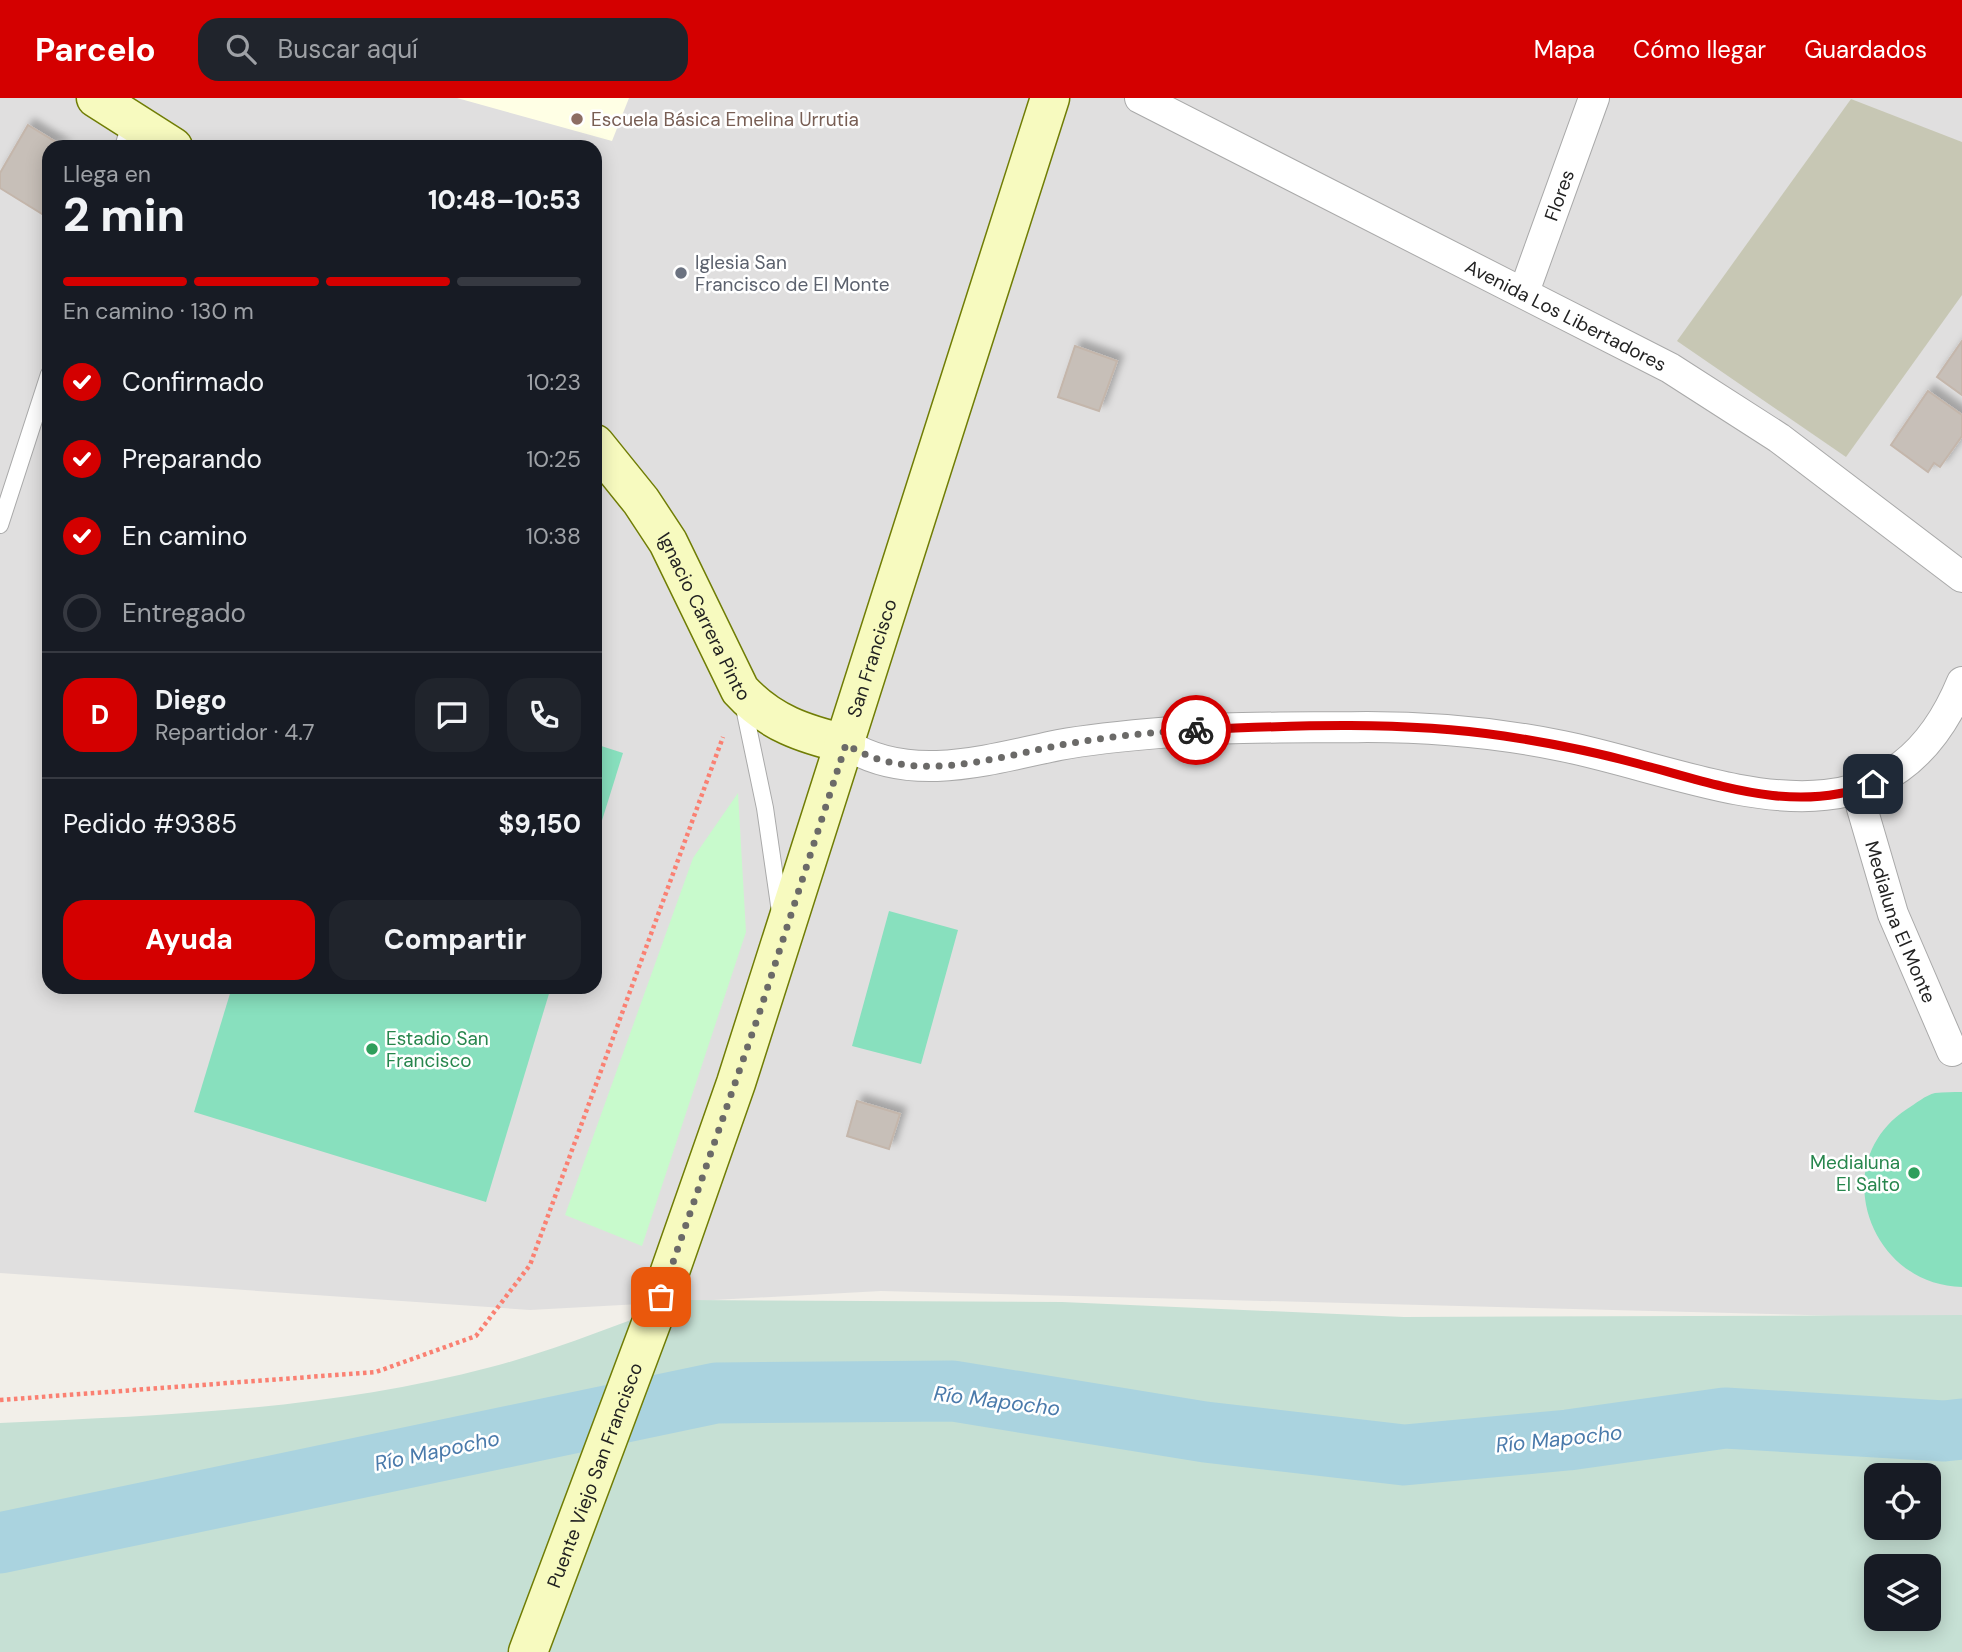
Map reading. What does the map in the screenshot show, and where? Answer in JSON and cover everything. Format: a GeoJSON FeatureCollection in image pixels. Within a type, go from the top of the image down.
{"type":"FeatureCollection","features":[{"type":"Feature","properties":{"kind":"main road"},"geometry":{"type":"LineString","coordinates":[[96,98],[127,134],[148,140]]}},
{"type":"Feature","properties":{"kind":"main road","name":"San Francisco"},"geometry":{"type":"LineString","coordinates":[[661,1297],[784,939],[1050,98]]}},
{"type":"Feature","properties":{"kind":"main road","name":"Ignacio Carrera Pinto"},"geometry":{"type":"LineString","coordinates":[[602,453],[641,501],[668,542],[740,690],[755,706],[789,728],[846,744]]}},
{"type":"Feature","properties":{"kind":"main road","name":"Puente Viejo San Francisco"},"geometry":{"type":"LineString","coordinates":[[528,1652],[661,1297]]}},
{"type":"Feature","properties":{"kind":"street","name":"Avenida Los Libertadores"},"geometry":{"type":"LineString","coordinates":[[1140,98],[1670,368],[1731,404],[1962,577]]}},
{"type":"Feature","properties":{"kind":"street","name":"Flores"},"geometry":{"type":"LineString","coordinates":[[1524,292],[1594,98]]}},
{"type":"Feature","properties":{"kind":"street"},"geometry":{"type":"LineString","coordinates":[[846,744],[870,758],[894,764],[951,765],[1117,737],[1175,731],[1251,727],[1420,729],[1502,736],[1561,746],[1743,793],[1817,796],[1857,791],[1889,776],[1911,760],[1944,719],[1962,682]]}},
{"type":"Feature","properties":{"kind":"street","name":"Medialuna El Monte"},"geometry":{"type":"LineString","coordinates":[[1857,791],[1893,914],[1952,1051]]}},
{"type":"Feature","properties":{"kind":"lane"},"geometry":{"type":"LineString","coordinates":[[0,525],[42,396]]}},
{"type":"Feature","properties":{"kind":"lane"},"geometry":{"type":"LineString","coordinates":[[740,690],[765,808],[784,939]]}},
{"type":"Feature","properties":{"kind":"path"},"geometry":{"type":"LineString","coordinates":[[0,1400],[376,1372],[476,1336],[530,1265],[740,690]]}},
{"type":"Feature","properties":{"kind":"shaded area"},"geometry":{"type":"Polygon","coordinates":[[[0,98],[1962,98],[1962,1319],[881,1291],[530,1310],[0,1273],[0,98]]]}},
{"type":"Feature","properties":{"kind":"shaded area","name":"Escuela Básica Emelina Urrutia"},"geometry":{"type":"Polygon","coordinates":[[[457,98],[629,98],[612,141],[457,98]]]}},
{"type":"Feature","properties":{"kind":"shaded area"},"geometry":{"type":"Polygon","coordinates":[[[1851,99],[1962,142],[1962,295],[1846,457],[1677,341],[1851,99]]]}},
{"type":"Feature","properties":{"kind":"shaded area"},"geometry":{"type":"Polygon","coordinates":[[[687,1300],[1062,1302],[1404,1317],[1962,1315],[1962,1652],[0,1652],[0,1423],[186,1413],[308,1402],[430,1381],[491,1367],[565,1344],[687,1300]]]}},
{"type":"Feature","properties":{"kind":"green space"},"geometry":{"type":"Polygon","coordinates":[[[602,746],[623,753],[602,820],[602,746]]]}},
{"type":"Feature","properties":{"kind":"green space"},"geometry":{"type":"Polygon","coordinates":[[[738,793],[746,932],[642,1246],[565,1215],[693,858],[738,793]]]}},
{"type":"Feature","properties":{"kind":"green space"},"geometry":{"type":"Polygon","coordinates":[[[889,911],[958,930],[921,1064],[852,1046],[889,911]]]}},
{"type":"Feature","properties":{"kind":"green space","name":"Estadio San Francisco"},"geometry":{"type":"Polygon","coordinates":[[[230,994],[549,994],[486,1202],[194,1112],[230,994]]]}},
{"type":"Feature","properties":{"kind":"green space","name":"Medialuna El Salto"},"geometry":{"type":"Polygon","coordinates":[[[1962,1092],[1962,1287],[1930,1281],[1903,1266],[1882,1244],[1869,1217],[1864,1188],[1868,1159],[1882,1132],[1907,1109],[1928,1096],[1935,1093],[1962,1092]]]}},
{"type":"Feature","properties":{"kind":"building"},"geometry":{"type":"Polygon","coordinates":[[[28,125],[53,140],[42,140],[42,214],[0,188],[0,173],[28,125]]]}},
{"type":"Feature","properties":{"kind":"building"},"geometry":{"type":"Polygon","coordinates":[[[1962,341],[1962,395],[1937,377],[1962,341]]]}},
{"type":"Feature","properties":{"kind":"building"},"geometry":{"type":"Polygon","coordinates":[[[1075,346],[1117,361],[1099,411],[1058,397],[1075,346]]]}},
{"type":"Feature","properties":{"kind":"building"},"geometry":{"type":"Polygon","coordinates":[[[1928,391],[1962,415],[1962,436],[1940,467],[1934,463],[1928,472],[1891,445],[1928,391]]]}},
{"type":"Feature","properties":{"kind":"building"},"geometry":{"type":"Polygon","coordinates":[[[857,1101],[900,1114],[889,1149],[847,1136],[857,1101]]]}},
{"type":"Feature","properties":{"kind":"waterway","name":"Río Mapocho"},"geometry":{"type":"LineString","coordinates":[[0,1543],[716,1393],[953,1391],[1205,1432],[1404,1455],[1568,1440],[1725,1418],[1944,1431],[1962,1429]]}},
{"type":"Feature","properties":{"kind":"way so far"},"geometry":{"type":"LineString","coordinates":[[661,1297],[760,1011],[846,744],[870,758],[894,764],[951,765],[1023,755],[1117,737],[1196,730]]}},
{"type":"Feature","properties":{"kind":"place","name":"Escuela Básica Emelina Urrutia"},"geometry":{"type":"Point","coordinates":[577,119]}},
{"type":"Feature","properties":{"kind":"place","name":"Iglesia San Francisco de El Monte"},"geometry":{"type":"Point","coordinates":[681,273]}},
{"type":"Feature","properties":{"kind":"place","name":"Estadio San Francisco"},"geometry":{"type":"Point","coordinates":[372,1049]}},
{"type":"Feature","properties":{"kind":"place","name":"Medialuna El Salto"},"geometry":{"type":"Point","coordinates":[1914,1173]}},
{"type":"Feature","properties":{"kind":"route"},"geometry":{"type":"LineString","coordinates":[[1196,730],[1251,727],[1385,727],[1502,736],[1619,758],[1743,793],[1776,796],[1817,796],[1857,791],[1873,784]]}}]}
